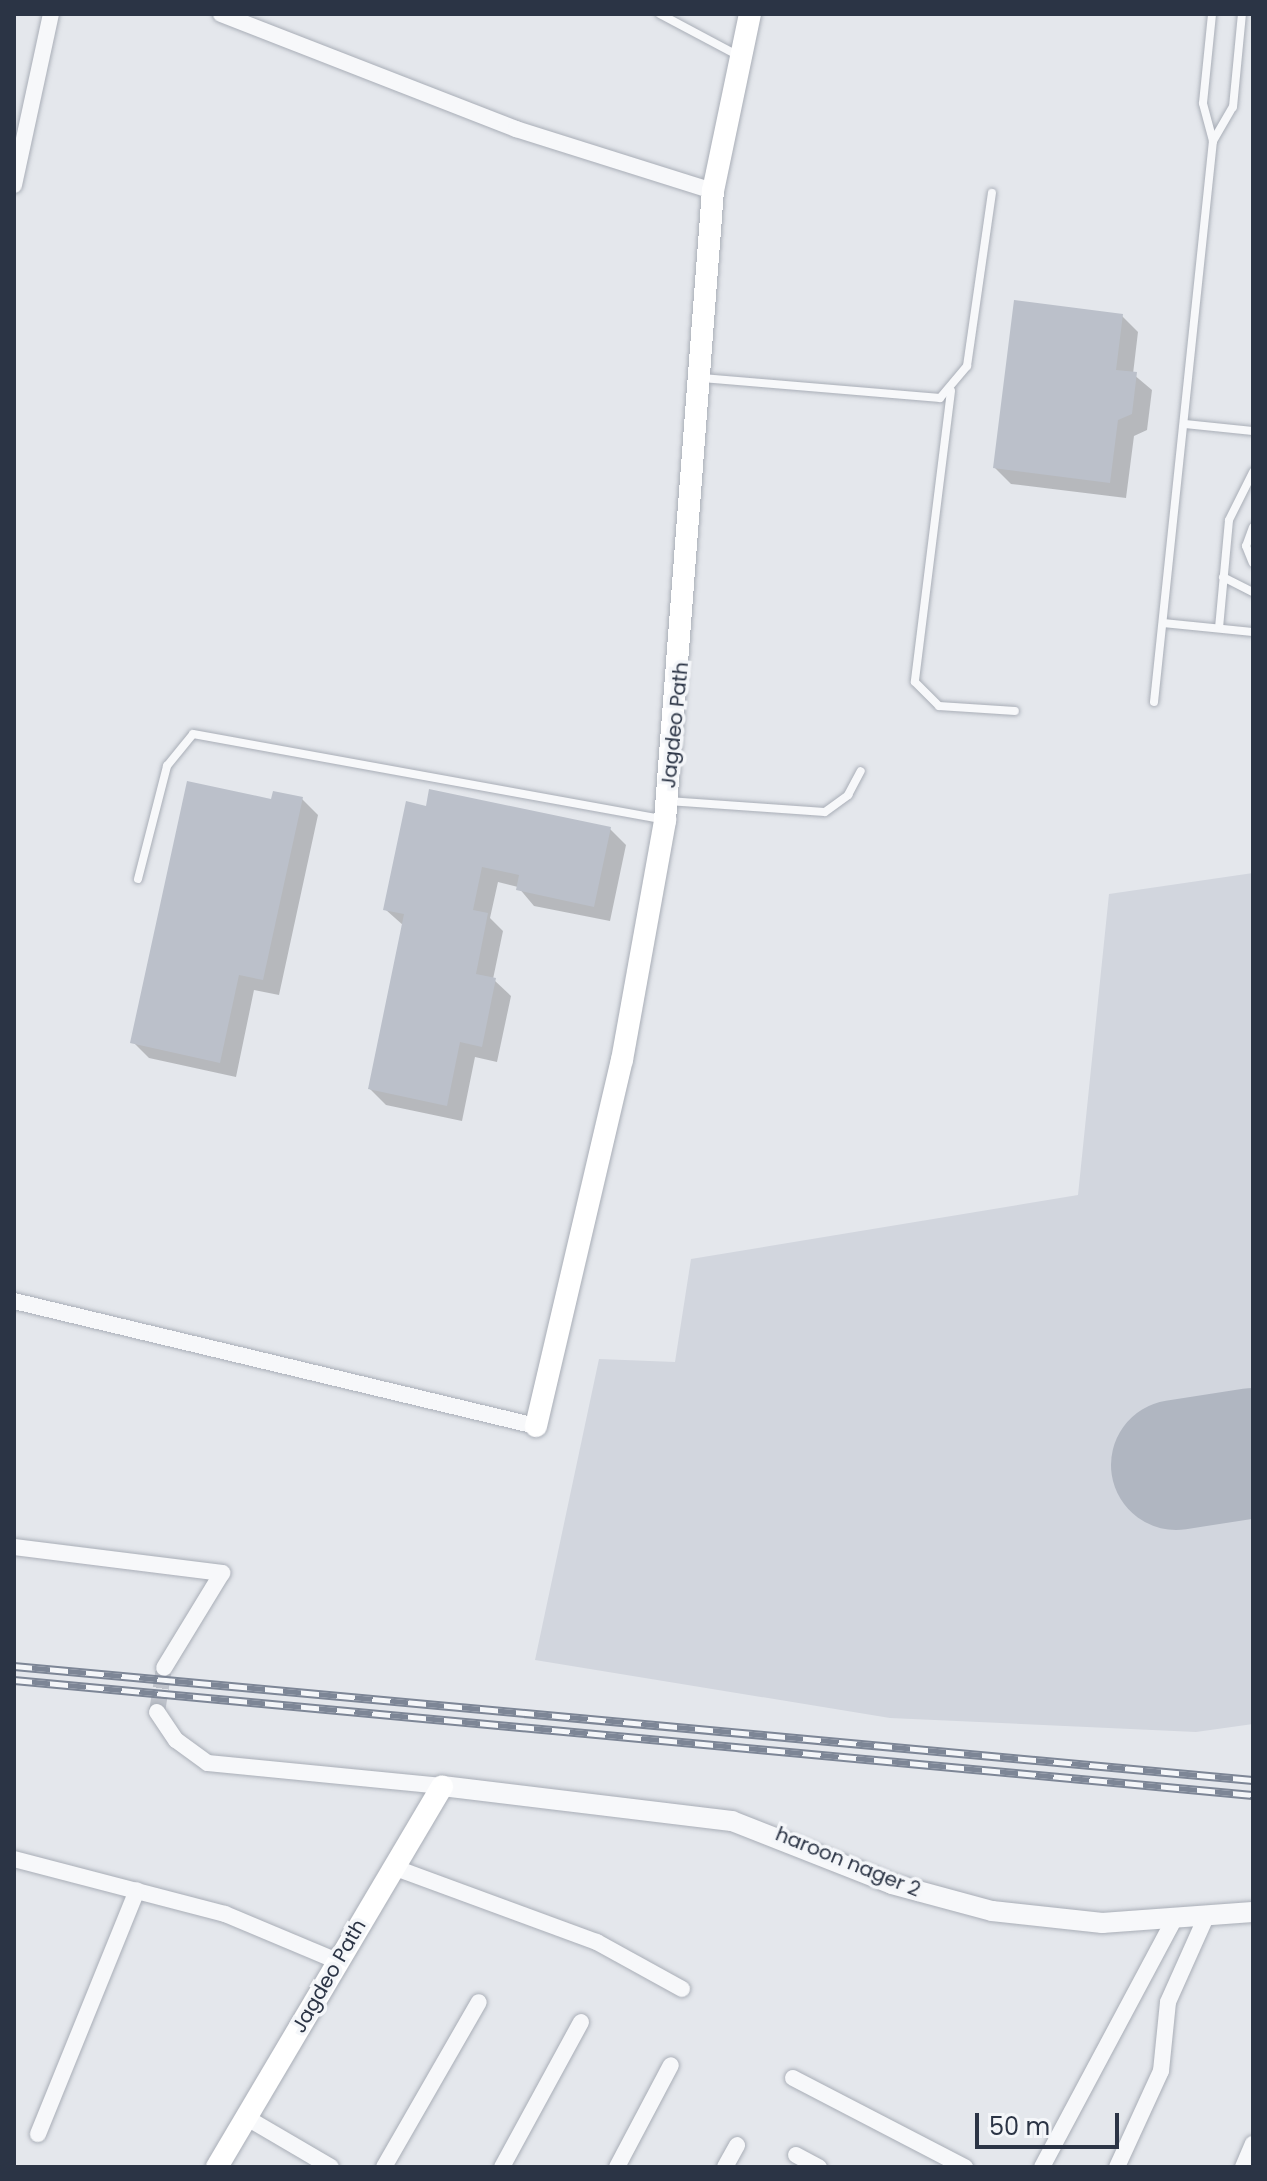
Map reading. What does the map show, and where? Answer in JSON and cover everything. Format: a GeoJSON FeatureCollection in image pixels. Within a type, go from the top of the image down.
{"type":"FeatureCollection","features":[{"type":"Feature","properties":{"kind":"main road","name":"Jagdeo Path"},"geometry":{"type":"LineString","coordinates":[[536,1426],[622,1060],[666,810],[713,191],[737,55],[750,14]]}},
{"type":"Feature","properties":{"kind":"main road","name":"Jagdeo Path"},"geometry":{"type":"LineString","coordinates":[[217,2167],[442,1786]]}},
{"type":"Feature","properties":{"kind":"street"},"geometry":{"type":"LineString","coordinates":[[14,185],[51,14]]}},
{"type":"Feature","properties":{"kind":"street"},"geometry":{"type":"LineString","coordinates":[[221,14],[542,139],[713,191]]}},
{"type":"Feature","properties":{"kind":"street"},"geometry":{"type":"LineString","coordinates":[[14,1301],[536,1426]]}},
{"type":"Feature","properties":{"kind":"street"},"geometry":{"type":"LineString","coordinates":[[14,1547],[222,1573],[164,1668]]}},
{"type":"Feature","properties":{"kind":"street"},"geometry":{"type":"LineString","coordinates":[[157,1712],[176,1740],[208,1763],[442,1786]]}},
{"type":"Feature","properties":{"kind":"street","name":"haroon nager 2"},"geometry":{"type":"LineString","coordinates":[[442,1786],[732,1821],[892,1884],[992,1911],[1073,1922],[1174,1920],[1253,1912]]}},
{"type":"Feature","properties":{"kind":"street"},"geometry":{"type":"LineString","coordinates":[[16,1865],[137,1890],[263,1927],[337,1961]]}},
{"type":"Feature","properties":{"kind":"street"},"geometry":{"type":"LineString","coordinates":[[393,1867],[597,1942],[682,1989]]}},
{"type":"Feature","properties":{"kind":"street"},"geometry":{"type":"LineString","coordinates":[[38,2134],[137,1890]]}},
{"type":"Feature","properties":{"kind":"street"},"geometry":{"type":"LineString","coordinates":[[1117,2167],[1161,2071],[1168,2002],[1206,1917]]}},
{"type":"Feature","properties":{"kind":"street"},"geometry":{"type":"LineString","coordinates":[[1042,2167],[1174,1920]]}},
{"type":"Feature","properties":{"kind":"street"},"geometry":{"type":"LineString","coordinates":[[384,2167],[479,2002]]}},
{"type":"Feature","properties":{"kind":"street"},"geometry":{"type":"LineString","coordinates":[[502,2167],[581,2022]]}},
{"type":"Feature","properties":{"kind":"street"},"geometry":{"type":"LineString","coordinates":[[617,2167],[671,2065]]}},
{"type":"Feature","properties":{"kind":"street"},"geometry":{"type":"LineString","coordinates":[[793,2078],[965,2167]]}},
{"type":"Feature","properties":{"kind":"street"},"geometry":{"type":"LineString","coordinates":[[247,2118],[331,2167]]}},
{"type":"Feature","properties":{"kind":"street"},"geometry":{"type":"LineString","coordinates":[[1243,2167],[1253,2144]]}},
{"type":"Feature","properties":{"kind":"street"},"geometry":{"type":"LineString","coordinates":[[725,2167],[737,2145]]}},
{"type":"Feature","properties":{"kind":"street"},"geometry":{"type":"LineString","coordinates":[[796,2155],[819,2167]]}},
{"type":"Feature","properties":{"kind":"lane"},"geometry":{"type":"LineString","coordinates":[[660,14],[737,55]]}},
{"type":"Feature","properties":{"kind":"lane"},"geometry":{"type":"LineString","coordinates":[[1154,702],[1213,141],[1203,103],[1212,14]]}},
{"type":"Feature","properties":{"kind":"lane"},"geometry":{"type":"LineString","coordinates":[[1213,141],[1233,107],[1242,14]]}},
{"type":"Feature","properties":{"kind":"lane"},"geometry":{"type":"LineString","coordinates":[[992,193],[972,345],[951,391],[915,682],[939,706],[1015,711]]}},
{"type":"Feature","properties":{"kind":"lane"},"geometry":{"type":"LineString","coordinates":[[701,378],[885,397],[940,398],[951,391]]}},
{"type":"Feature","properties":{"kind":"lane"},"geometry":{"type":"LineString","coordinates":[[1185,424],[1253,431]]}},
{"type":"Feature","properties":{"kind":"lane"},"geometry":{"type":"LineString","coordinates":[[1219,628],[1227,534],[1239,489],[1253,472]]}},
{"type":"Feature","properties":{"kind":"lane"},"geometry":{"type":"LineString","coordinates":[[1253,527],[1247,536],[1253,563]]}},
{"type":"Feature","properties":{"kind":"lane"},"geometry":{"type":"LineString","coordinates":[[1227,534],[1247,536]]}},
{"type":"Feature","properties":{"kind":"lane"},"geometry":{"type":"LineString","coordinates":[[1223,577],[1253,592]]}},
{"type":"Feature","properties":{"kind":"lane"},"geometry":{"type":"LineString","coordinates":[[1163,623],[1253,632]]}},
{"type":"Feature","properties":{"kind":"lane"},"geometry":{"type":"LineString","coordinates":[[138,879],[167,766],[193,734],[666,810],[825,812],[848,795],[861,771]]}},
{"type":"Feature","properties":{"kind":"shaded area"},"geometry":{"type":"Polygon","coordinates":[[[1253,873],[1253,1724],[1196,1732],[890,1718],[535,1660],[599,1359],[675,1362],[691,1259],[1078,1195],[1109,894],[1253,873]]]}},
{"type":"Feature","properties":{"kind":"building"},"geometry":{"type":"Polygon","coordinates":[[[1014,300],[1123,314],[1116,370],[1137,372],[1132,414],[1118,420],[1110,483],[993,468],[1014,300]]]}},
{"type":"Feature","properties":{"kind":"building"},"geometry":{"type":"Polygon","coordinates":[[[187,781],[271,799],[273,791],[303,797],[263,980],[239,975],[220,1063],[130,1043],[187,781]]]}},
{"type":"Feature","properties":{"kind":"building"},"geometry":{"type":"Polygon","coordinates":[[[429,789],[611,827],[594,907],[516,890],[519,875],[482,867],[473,910],[488,913],[476,974],[496,978],[482,1047],[460,1042],[447,1106],[368,1089],[404,914],[383,910],[406,801],[426,806],[429,789]]]}},
{"type":"Feature","properties":{"kind":"runway"},"geometry":{"type":"LineString","coordinates":[[1176,1465],[1253,1453]]}},
{"type":"Feature","properties":{"kind":"tunnel"},"geometry":{"type":"LineString","coordinates":[[157,1712],[164,1668]]}},
{"type":"Feature","properties":{"kind":"railway"},"geometry":{"type":"LineString","coordinates":[[14,1666],[1253,1780]]}},
{"type":"Feature","properties":{"kind":"railway"},"geometry":{"type":"LineString","coordinates":[[14,1680],[1253,1795]]}}]}
